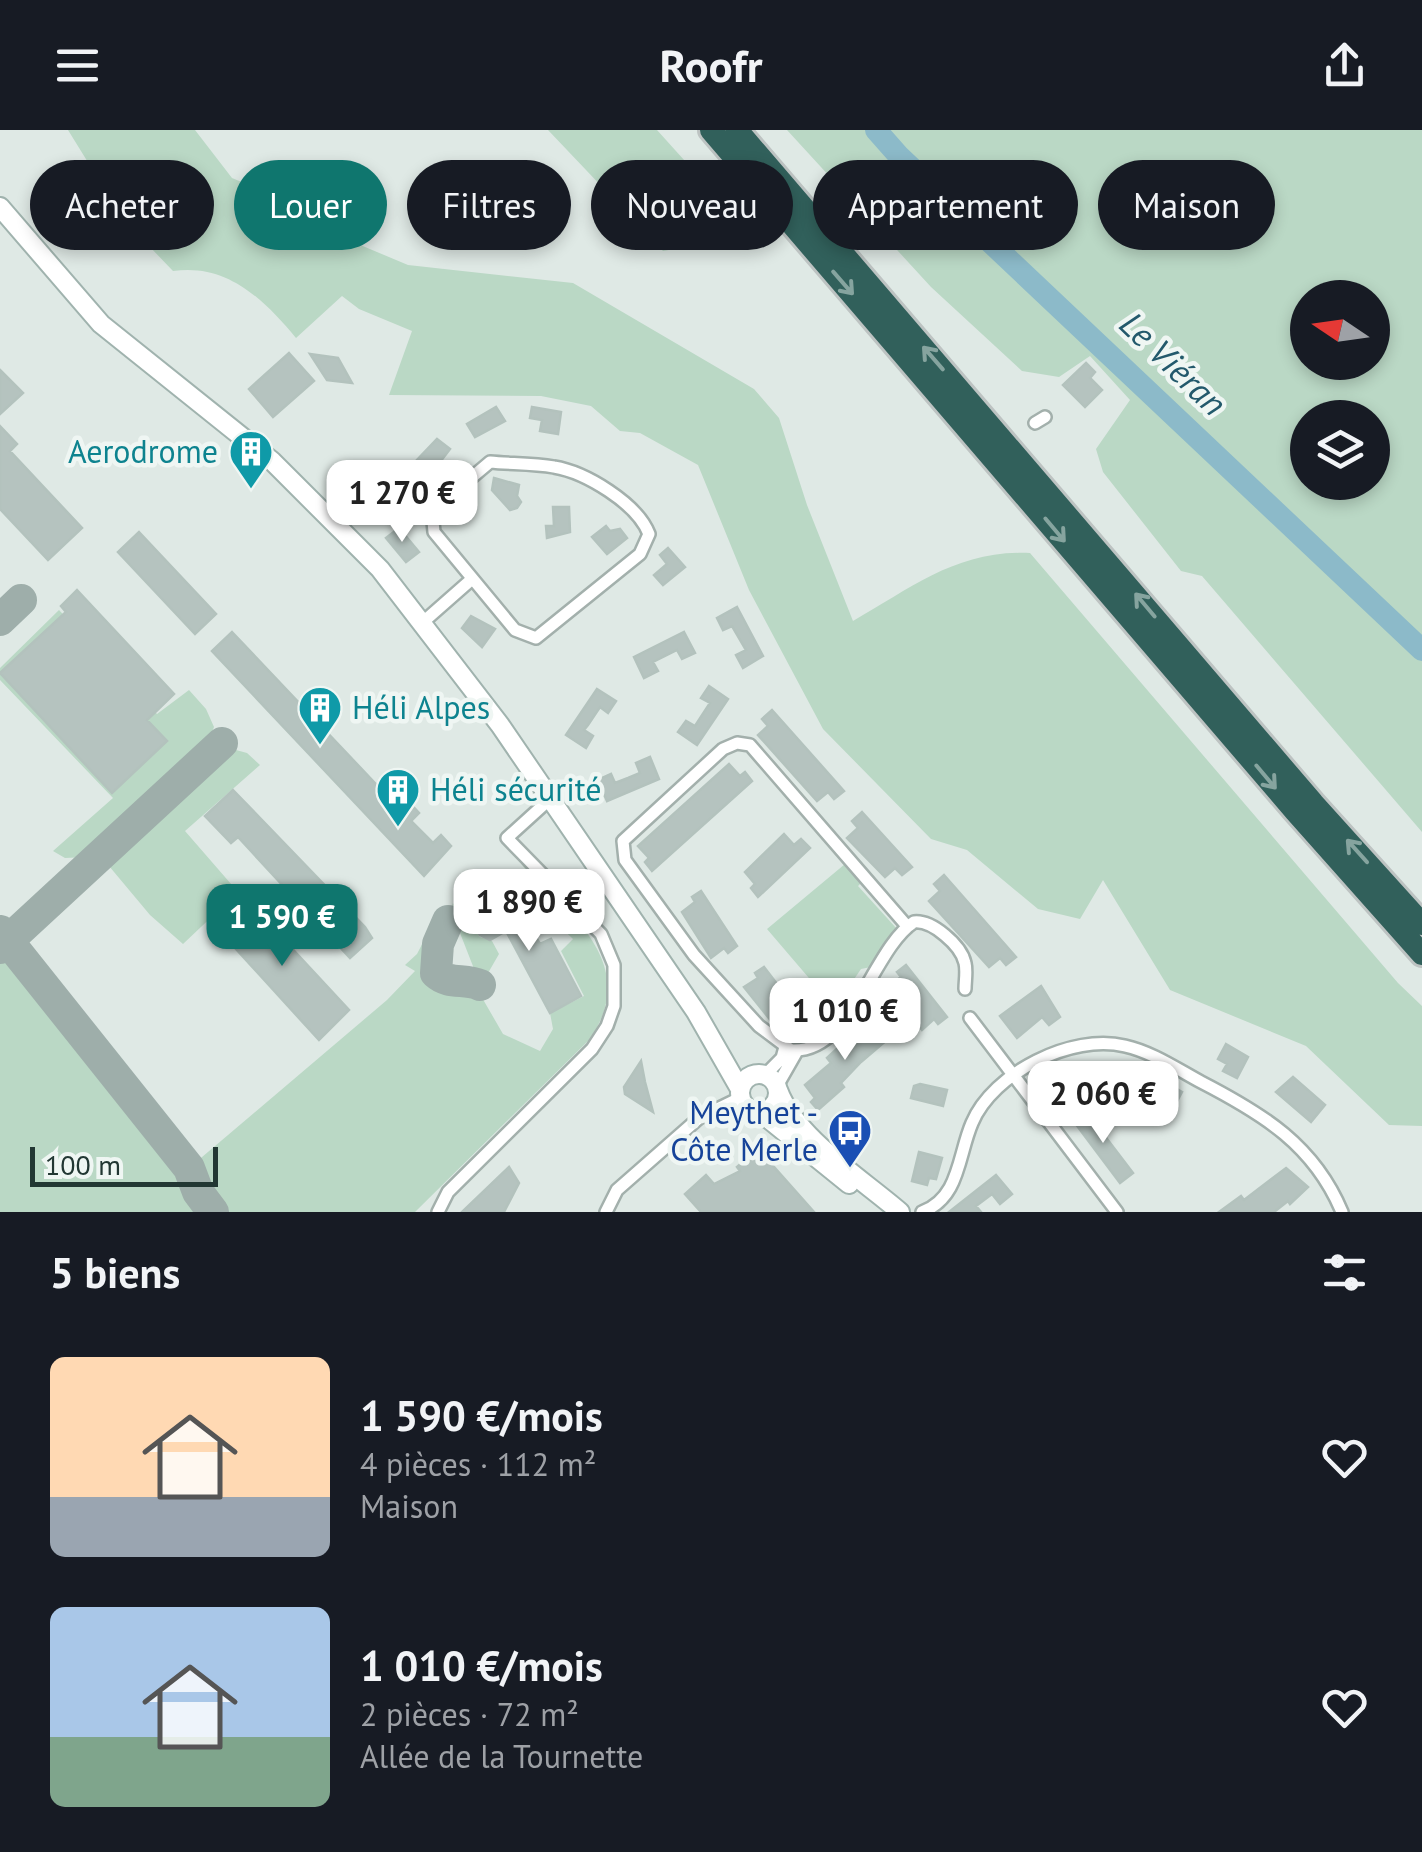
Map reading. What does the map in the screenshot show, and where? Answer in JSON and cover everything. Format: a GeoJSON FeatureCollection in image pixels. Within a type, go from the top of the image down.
{"type":"FeatureCollection","features":[{"type":"Feature","properties":{"kind":"highway"},"geometry":{"type":"LineString","coordinates":[[711,130],[1294,811],[1422,954]]}},
{"type":"Feature","properties":{"kind":"highway"},"geometry":{"type":"LineString","coordinates":[[737,130],[1422,924]]}},
{"type":"Feature","properties":{"kind":"main road"},"geometry":{"type":"LineString","coordinates":[[0,207],[102,324],[272,461],[380,568],[500,725],[696,1012],[748,1109],[760,1112],[882,1212]]}},
{"type":"Feature","properties":{"kind":"main road"},"geometry":{"type":"LineString","coordinates":[[696,1012],[738,1059],[769,1081],[802,1128],[900,1212]]}},
{"type":"Feature","properties":{"kind":"main road"},"geometry":{"type":"LineString","coordinates":[[740,1094],[744,1080],[769,1081]]}},
{"type":"Feature","properties":{"kind":"main road"},"geometry":{"type":"LineString","coordinates":[[760,1112],[774,1104],[769,1081]]}},
{"type":"Feature","properties":{"kind":"street"},"geometry":{"type":"LineString","coordinates":[[490,462],[554,466],[578,474],[633,510],[649,534],[640,554],[536,638],[515,630],[472,578],[434,532],[432,511],[490,462]]}},
{"type":"Feature","properties":{"kind":"street"},"geometry":{"type":"LineString","coordinates":[[422,623],[472,578]]}},
{"type":"Feature","properties":{"kind":"street"},"geometry":{"type":"LineString","coordinates":[[792,1049],[758,1026],[701,963],[656,903],[622,855],[624,842],[632,831],[723,749],[750,745],[908,926]]}},
{"type":"Feature","properties":{"kind":"street"},"geometry":{"type":"LineString","coordinates":[[438,1212],[448,1192],[592,1048],[612,1014],[615,975],[600,934],[507,838],[550,799]]}},
{"type":"Feature","properties":{"kind":"street"},"geometry":{"type":"LineString","coordinates":[[769,1081],[792,1049],[818,1044],[833,1032],[908,926],[928,922],[960,954],[966,966],[965,990]]}},
{"type":"Feature","properties":{"kind":"street"},"geometry":{"type":"LineString","coordinates":[[970,1018],[1117,1212]]}},
{"type":"Feature","properties":{"kind":"street"},"geometry":{"type":"LineString","coordinates":[[928,1211],[954,1182],[973,1119],[1014,1076],[1084,1045],[1100,1043],[1137,1050],[1274,1122],[1321,1169],[1342,1212]]}},
{"type":"Feature","properties":{"kind":"street"},"geometry":{"type":"LineString","coordinates":[[606,1212],[611,1196],[699,1118],[740,1094]]}},
{"type":"Feature","properties":{"kind":"green space"},"geometry":{"type":"Polygon","coordinates":[[[68,130],[195,130],[234,179],[234,250],[372,250],[408,265],[573,283],[754,389],[779,418],[807,505],[853,621],[958,564],[1030,553],[1398,983],[1422,1006],[1422,1126],[1389,1125],[1306,1046],[1170,990],[1103,880],[1080,919],[1038,909],[967,850],[931,839],[823,729],[749,590],[698,465],[640,433],[620,431],[591,406],[541,396],[389,395],[412,331],[359,309],[342,296],[296,338],[243,287],[211,273],[173,271],[153,250],[214,250],[214,160],[87,160],[68,130]]]}},
{"type":"Feature","properties":{"kind":"green space"},"geometry":{"type":"Polygon","coordinates":[[[548,130],[657,130],[684,160],[591,160],[591,175],[548,130]]]}},
{"type":"Feature","properties":{"kind":"green space"},"geometry":{"type":"Polygon","coordinates":[[[787,130],[1422,130],[1422,832],[1202,576],[1181,571],[1103,472],[1096,449],[1130,400],[1090,356],[1059,377],[1022,371],[897,250],[1078,250],[1078,160],[815,160],[787,130]]]}},
{"type":"Feature","properties":{"kind":"green space"},"geometry":{"type":"Polygon","coordinates":[[[59,610],[157,714],[189,690],[206,709],[214,727],[207,745],[87,857],[65,858],[53,851],[113,798],[0,680],[0,668],[59,610]]]}},
{"type":"Feature","properties":{"kind":"green space"},"geometry":{"type":"Polygon","coordinates":[[[236,750],[247,753],[260,765],[185,831],[238,892],[183,944],[150,915],[109,866],[227,754],[236,750]]]}},
{"type":"Feature","properties":{"kind":"green space"},"geometry":{"type":"Polygon","coordinates":[[[519,861],[577,920],[604,963],[608,987],[604,1013],[589,1040],[415,1212],[221,1212],[207,1193],[195,1163],[387,1000],[415,971],[405,965],[417,954],[435,919],[428,966],[436,982],[477,989],[503,1034],[540,1051],[553,1029],[550,1013],[584,996],[561,951],[573,939],[547,914],[556,904],[535,885],[526,894],[521,889],[532,878],[519,861]]]}},
{"type":"Feature","properties":{"kind":"green space"},"geometry":{"type":"Polygon","coordinates":[[[845,864],[863,881],[858,886],[897,929],[871,967],[861,969],[844,994],[847,1000],[838,1012],[767,929],[845,864]]]}},
{"type":"Feature","properties":{"kind":"green space"},"geometry":{"type":"Polygon","coordinates":[[[453,903],[480,937],[492,941],[499,954],[484,980],[478,979],[451,910],[453,903]]]}},
{"type":"Feature","properties":{"kind":"green space"},"geometry":{"type":"Polygon","coordinates":[[[0,953],[184,1172],[204,1212],[0,1212],[0,953]]]}},
{"type":"Feature","properties":{"kind":"building"},"geometry":{"type":"Polygon","coordinates":[[[289,353],[314,381],[273,417],[249,389],[289,353]]]}},
{"type":"Feature","properties":{"kind":"building"},"geometry":{"type":"Polygon","coordinates":[[[310,354],[338,358],[352,383],[327,380],[310,354]]]}},
{"type":"Feature","properties":{"kind":"building"},"geometry":{"type":"Polygon","coordinates":[[[1086,363],[1095,372],[1090,378],[1102,390],[1085,407],[1063,385],[1086,363]]]}},
{"type":"Feature","properties":{"kind":"building"},"geometry":{"type":"Polygon","coordinates":[[[0,370],[23,393],[0,414],[0,370]]]}},
{"type":"Feature","properties":{"kind":"building"},"geometry":{"type":"Polygon","coordinates":[[[496,407],[505,421],[475,437],[467,424],[496,407]]]}},
{"type":"Feature","properties":{"kind":"building"},"geometry":{"type":"Polygon","coordinates":[[[532,407],[561,412],[558,434],[540,431],[542,420],[530,418],[532,407]]]}},
{"type":"Feature","properties":{"kind":"building"},"geometry":{"type":"Polygon","coordinates":[[[0,426],[17,444],[10,451],[82,528],[48,560],[0,509],[0,426]]]}},
{"type":"Feature","properties":{"kind":"building"},"geometry":{"type":"Polygon","coordinates":[[[437,439],[450,449],[437,466],[432,462],[425,471],[414,463],[437,439]]]}},
{"type":"Feature","properties":{"kind":"building"},"geometry":{"type":"Polygon","coordinates":[[[397,466],[404,475],[388,489],[392,493],[380,504],[370,491],[397,466]]]}},
{"type":"Feature","properties":{"kind":"building"},"geometry":{"type":"Polygon","coordinates":[[[494,478],[519,485],[517,496],[521,502],[517,508],[510,510],[492,490],[494,478]]]}},
{"type":"Feature","properties":{"kind":"building"},"geometry":{"type":"Polygon","coordinates":[[[553,507],[569,507],[570,532],[547,538],[546,526],[554,526],[553,507]]]}},
{"type":"Feature","properties":{"kind":"building"},"geometry":{"type":"Polygon","coordinates":[[[606,526],[610,531],[620,529],[627,538],[607,554],[592,537],[606,526]]]}},
{"type":"Feature","properties":{"kind":"building"},"geometry":{"type":"Polygon","coordinates":[[[399,528],[419,552],[406,562],[386,538],[399,528]]]}},
{"type":"Feature","properties":{"kind":"building"},"geometry":{"type":"Polygon","coordinates":[[[139,532],[216,614],[195,634],[118,552],[139,532]]]}},
{"type":"Feature","properties":{"kind":"building"},"geometry":{"type":"Polygon","coordinates":[[[668,548],[685,567],[663,585],[654,575],[667,564],[660,555],[668,548]]]}},
{"type":"Feature","properties":{"kind":"building"},"geometry":{"type":"Polygon","coordinates":[[[77,590],[174,694],[147,720],[167,741],[112,793],[0,673],[66,612],[61,606],[77,590]]]}},
{"type":"Feature","properties":{"kind":"building"},"geometry":{"type":"Polygon","coordinates":[[[737,607],[763,656],[743,668],[736,655],[746,650],[732,626],[723,630],[717,618],[737,607]]]}},
{"type":"Feature","properties":{"kind":"building"},"geometry":{"type":"Polygon","coordinates":[[[471,616],[495,629],[482,647],[462,628],[471,616]]]}},
{"type":"Feature","properties":{"kind":"building"},"geometry":{"type":"Polygon","coordinates":[[[232,632],[391,800],[404,797],[419,813],[411,821],[433,843],[441,835],[451,846],[424,876],[212,651],[232,632]]]}},
{"type":"Feature","properties":{"kind":"building"},"geometry":{"type":"Polygon","coordinates":[[[684,632],[695,653],[682,659],[677,650],[653,662],[658,671],[644,678],[634,657],[684,632]]]}},
{"type":"Feature","properties":{"kind":"building"},"geometry":{"type":"Polygon","coordinates":[[[709,686],[728,699],[697,745],[678,732],[686,721],[695,726],[710,703],[701,698],[709,686]]]}},
{"type":"Feature","properties":{"kind":"building"},"geometry":{"type":"Polygon","coordinates":[[[597,689],[616,701],[608,713],[600,707],[584,730],[593,736],[586,748],[566,735],[597,689]]]}},
{"type":"Feature","properties":{"kind":"building"},"geometry":{"type":"Polygon","coordinates":[[[772,710],[844,791],[834,799],[828,792],[817,801],[758,735],[768,726],[762,719],[772,710]]]}},
{"type":"Feature","properties":{"kind":"building"},"geometry":{"type":"Polygon","coordinates":[[[650,757],[659,779],[607,801],[598,780],[611,774],[615,783],[640,773],[636,763],[650,757]]]}},
{"type":"Feature","properties":{"kind":"building"},"geometry":{"type":"Polygon","coordinates":[[[729,764],[740,776],[745,772],[752,781],[652,871],[645,862],[649,858],[638,846],[729,764]]]}},
{"type":"Feature","properties":{"kind":"building"},"geometry":{"type":"Polygon","coordinates":[[[233,790],[365,927],[372,938],[350,958],[238,837],[231,843],[205,816],[233,790]]]}},
{"type":"Feature","properties":{"kind":"building"},"geometry":{"type":"Polygon","coordinates":[[[862,812],[912,867],[902,875],[895,868],[885,877],[847,838],[858,828],[852,821],[862,812]]]}},
{"type":"Feature","properties":{"kind":"building"},"geometry":{"type":"Polygon","coordinates":[[[784,834],[794,845],[801,839],[810,848],[758,897],[751,888],[755,884],[745,872],[784,834]]]}},
{"type":"Feature","properties":{"kind":"building"},"geometry":{"type":"Polygon","coordinates":[[[944,875],[1016,957],[1006,965],[1000,958],[989,967],[929,901],[940,891],[934,884],[944,875]]]}},
{"type":"Feature","properties":{"kind":"building"},"geometry":{"type":"Polygon","coordinates":[[[491,890],[502,902],[495,910],[506,924],[530,927],[540,944],[551,939],[581,996],[550,1013],[506,931],[490,940],[480,935],[466,915],[491,890]]]}},
{"type":"Feature","properties":{"kind":"building"},"geometry":{"type":"Polygon","coordinates":[[[701,891],[737,946],[728,953],[724,948],[711,958],[682,912],[701,891]]]}},
{"type":"Feature","properties":{"kind":"building"},"geometry":{"type":"Polygon","coordinates":[[[245,898],[349,1010],[319,1040],[215,926],[245,898]]]}},
{"type":"Feature","properties":{"kind":"building"},"geometry":{"type":"Polygon","coordinates":[[[906,965],[947,1017],[938,1024],[934,1019],[922,1030],[888,987],[901,977],[897,972],[906,965]]]}},
{"type":"Feature","properties":{"kind":"building"},"geometry":{"type":"Polygon","coordinates":[[[764,967],[804,1019],[795,1025],[791,1021],[776,1027],[744,987],[758,978],[755,973],[764,967]]]}},
{"type":"Feature","properties":{"kind":"building"},"geometry":{"type":"Polygon","coordinates":[[[1041,986],[1060,1017],[1049,1025],[1042,1017],[1017,1038],[1000,1016],[1041,986]]]}},
{"type":"Feature","properties":{"kind":"building"},"geometry":{"type":"Polygon","coordinates":[[[867,1021],[889,1038],[861,1062],[841,1083],[844,1087],[818,1110],[805,1085],[831,1063],[827,1058],[867,1021]]]}},
{"type":"Feature","properties":{"kind":"building"},"geometry":{"type":"Polygon","coordinates":[[[1226,1044],[1248,1057],[1237,1078],[1223,1071],[1227,1064],[1218,1059],[1226,1044]]]}},
{"type":"Feature","properties":{"kind":"building"},"geometry":{"type":"Polygon","coordinates":[[[641,1061],[653,1112],[625,1094],[624,1087],[641,1061]]]}},
{"type":"Feature","properties":{"kind":"building"},"geometry":{"type":"Polygon","coordinates":[[[1123,1065],[1167,1091],[1170,1085],[1182,1092],[1168,1118],[1156,1111],[1160,1104],[1114,1079],[1123,1065]]]}},
{"type":"Feature","properties":{"kind":"building"},"geometry":{"type":"Polygon","coordinates":[[[1293,1077],[1325,1105],[1311,1122],[1276,1092],[1293,1077]]]}},
{"type":"Feature","properties":{"kind":"building"},"geometry":{"type":"Polygon","coordinates":[[[914,1086],[947,1090],[943,1106],[911,1098],[914,1086]]]}},
{"type":"Feature","properties":{"kind":"building"},"geometry":{"type":"Polygon","coordinates":[[[1085,1110],[1133,1173],[1120,1183],[1072,1119],[1085,1110]]]}},
{"type":"Feature","properties":{"kind":"building"},"geometry":{"type":"Polygon","coordinates":[[[758,1149],[814,1212],[701,1212],[685,1194],[706,1175],[714,1184],[740,1171],[737,1167],[758,1149]]]}},
{"type":"Feature","properties":{"kind":"building"},"geometry":{"type":"Polygon","coordinates":[[[919,1152],[942,1158],[936,1179],[929,1178],[927,1185],[912,1181],[919,1152]]]}},
{"type":"Feature","properties":{"kind":"building"},"geometry":{"type":"Polygon","coordinates":[[[509,1167],[519,1183],[504,1212],[462,1212],[509,1167]]]}},
{"type":"Feature","properties":{"kind":"building"},"geometry":{"type":"Polygon","coordinates":[[[1286,1168],[1308,1187],[1290,1204],[1288,1201],[1274,1212],[1219,1212],[1241,1196],[1244,1200],[1286,1168]]]}},
{"type":"Feature","properties":{"kind":"building"},"geometry":{"type":"Polygon","coordinates":[[[996,1175],[1012,1194],[1000,1204],[992,1194],[976,1206],[981,1212],[949,1212],[996,1175]]]}},
{"type":"Feature","properties":{"kind":"waterway","name":"Le Viéran"},"geometry":{"type":"LineString","coordinates":[[876,130],[1422,650]]}},
{"type":"Feature","properties":{"kind":"taxiway"},"geometry":{"type":"LineString","coordinates":[[0,620],[21,600]]}},
{"type":"Feature","properties":{"kind":"taxiway"},"geometry":{"type":"LineString","coordinates":[[0,948],[222,743]]}},
{"type":"Feature","properties":{"kind":"taxiway"},"geometry":{"type":"LineString","coordinates":[[448,921],[438,944],[436,973],[446,979],[480,985]]}},
{"type":"Feature","properties":{"kind":"taxiway"},"geometry":{"type":"LineString","coordinates":[[0,931],[189,1168],[198,1192],[213,1212]]}},
{"type":"Feature","properties":{"kind":"place","name":"Aerodrome"},"geometry":{"type":"Point","coordinates":[251,490]}},
{"type":"Feature","properties":{"kind":"place","name":"Héli Alpes"},"geometry":{"type":"Point","coordinates":[320,746]}},
{"type":"Feature","properties":{"kind":"place","name":"Héli sécurité"},"geometry":{"type":"Point","coordinates":[398,828]}},
{"type":"Feature","properties":{"kind":"place","name":"Meythet - Côte Merle"},"geometry":{"type":"Point","coordinates":[850,1169]}}]}
